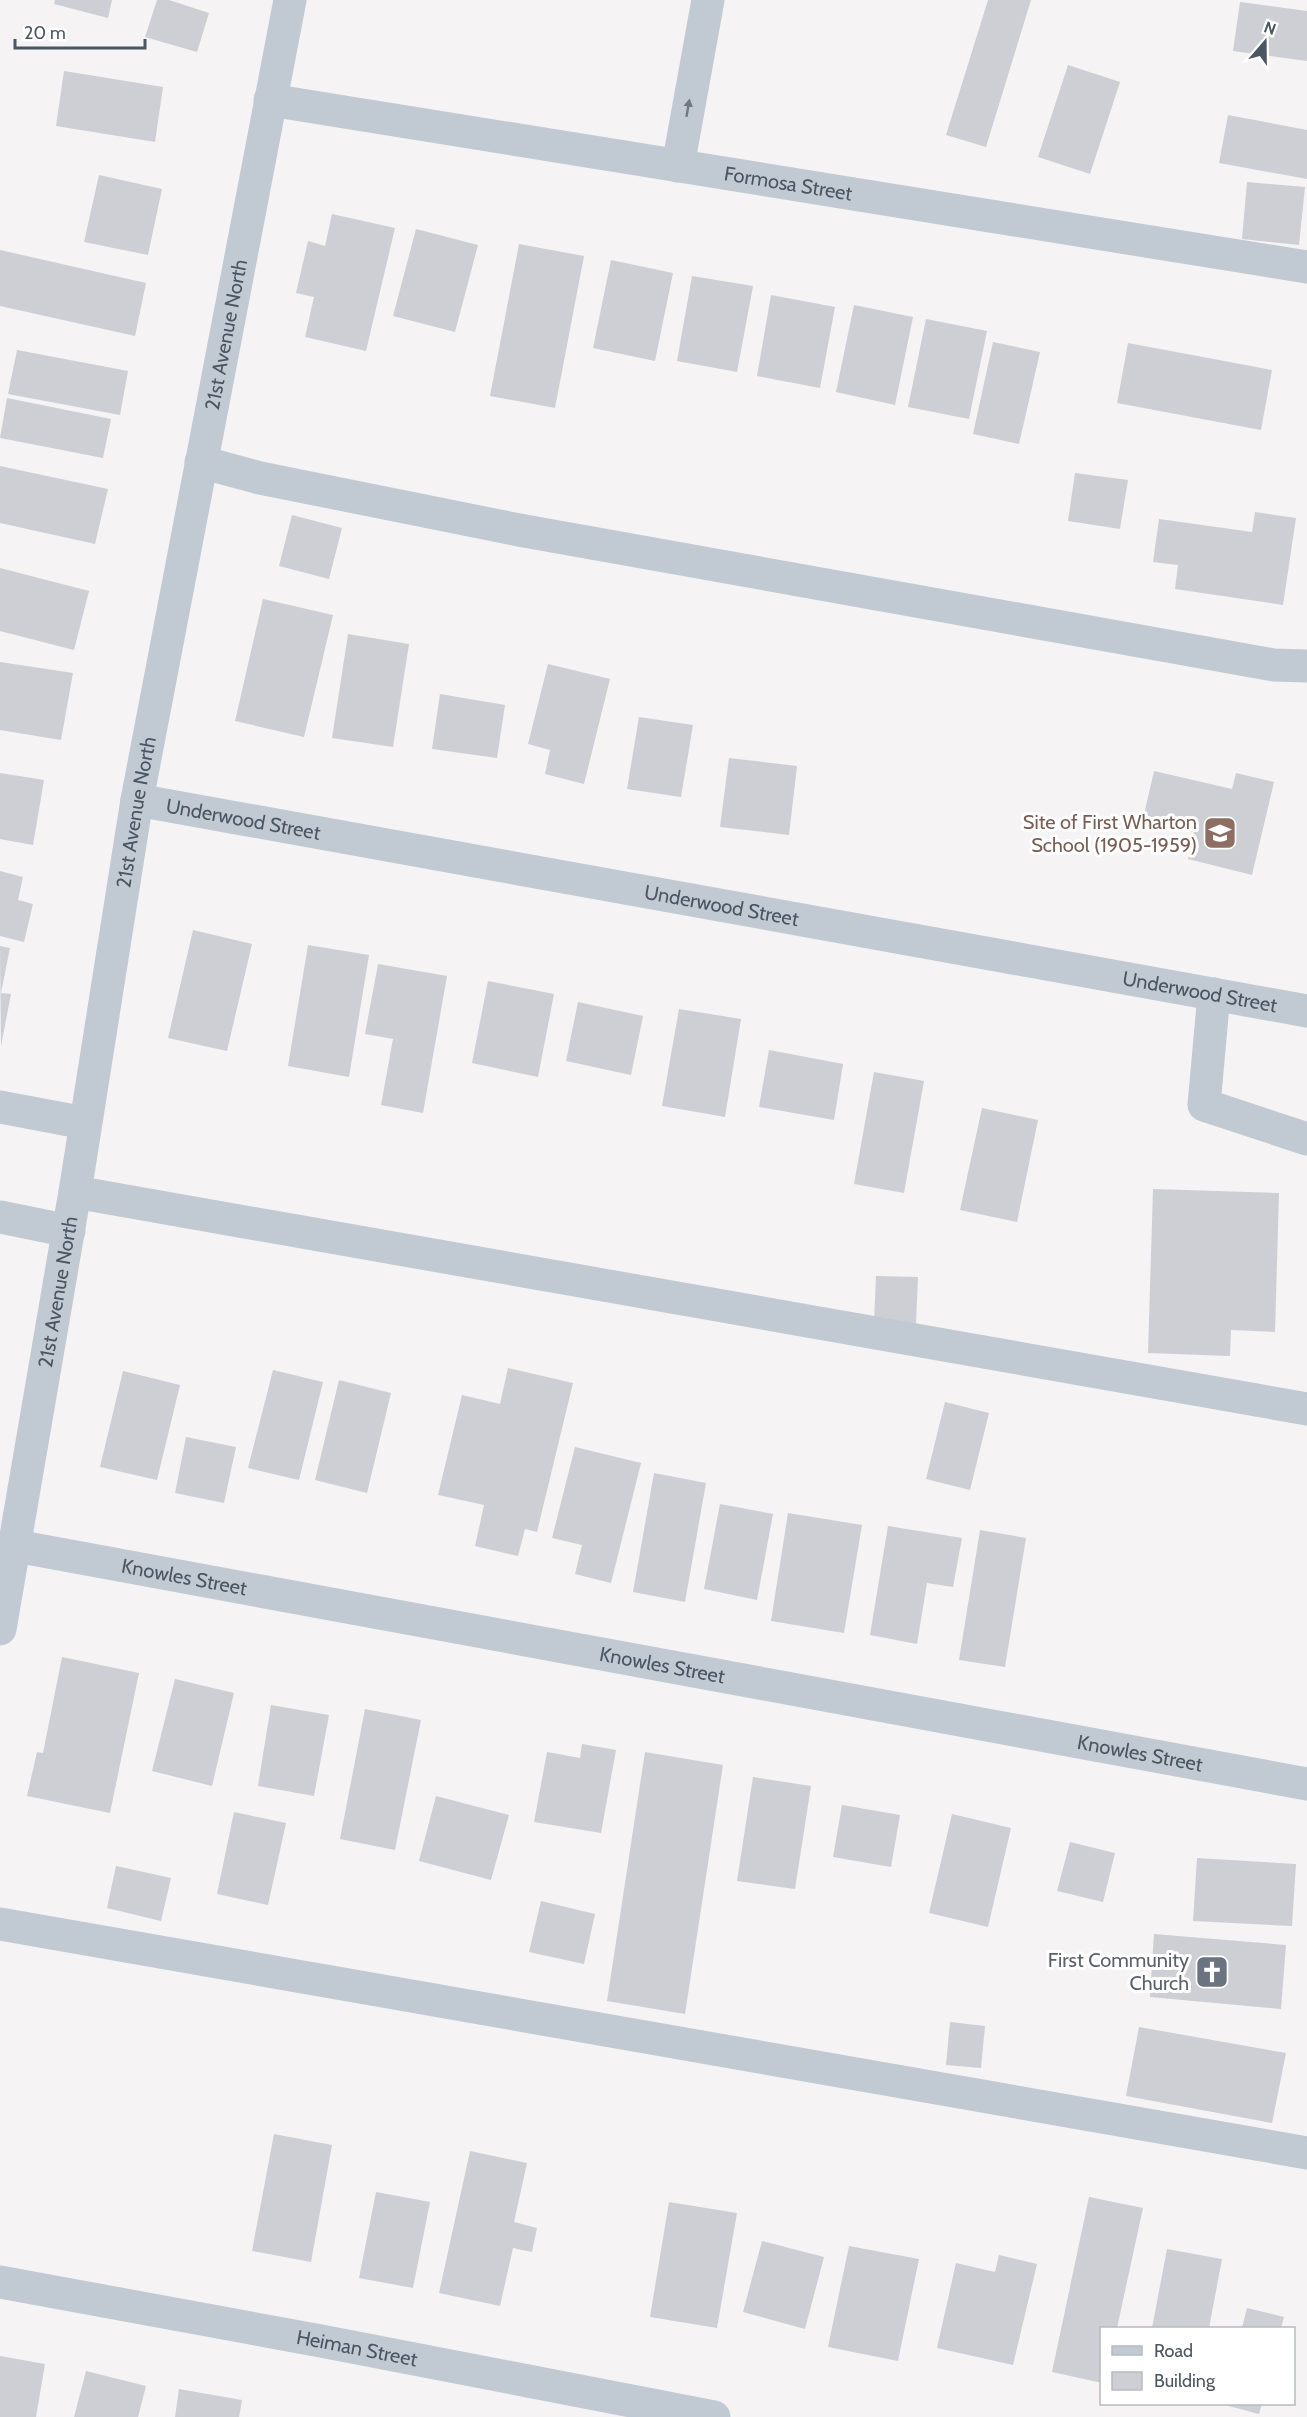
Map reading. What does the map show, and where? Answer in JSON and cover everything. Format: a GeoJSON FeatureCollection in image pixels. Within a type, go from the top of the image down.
{"type":"FeatureCollection","features":[{"type":"Feature","properties":{"kind":"street","name":"21st Avenue North"},"geometry":{"type":"LineString","coordinates":[[0,1629],[69,1231],[137,800],[290,0]]}},
{"type":"Feature","properties":{"kind":"street"},"geometry":{"type":"LineString","coordinates":[[678,166],[708,0]]}},
{"type":"Feature","properties":{"kind":"street","name":"Formosa Street"},"geometry":{"type":"LineString","coordinates":[[270,100],[1307,267]]}},
{"type":"Feature","properties":{"kind":"street"},"geometry":{"type":"LineString","coordinates":[[201,462],[255,477],[519,530],[1274,664],[1307,666]]}},
{"type":"Feature","properties":{"kind":"street","name":"Underwood Street"},"geometry":{"type":"LineString","coordinates":[[137,800],[1307,1011]]}},
{"type":"Feature","properties":{"kind":"street"},"geometry":{"type":"LineString","coordinates":[[1214,994],[1204,1105],[1307,1139]]}},
{"type":"Feature","properties":{"kind":"street"},"geometry":{"type":"LineString","coordinates":[[0,1107],[85,1123]]}},
{"type":"Feature","properties":{"kind":"street"},"geometry":{"type":"LineString","coordinates":[[75,1192],[1307,1409]]}},
{"type":"Feature","properties":{"kind":"street"},"geometry":{"type":"LineString","coordinates":[[0,1217],[69,1231]]}},
{"type":"Feature","properties":{"kind":"street","name":"Knowles Street"},"geometry":{"type":"LineString","coordinates":[[16,1546],[1307,1784]]}},
{"type":"Feature","properties":{"kind":"street"},"geometry":{"type":"LineString","coordinates":[[0,1924],[1307,2153]]}},
{"type":"Feature","properties":{"kind":"street","name":"Heiman Street"},"geometry":{"type":"LineString","coordinates":[[0,2282],[714,2417]]}},
{"type":"Feature","properties":{"kind":"building"},"geometry":{"type":"Polygon","coordinates":[[[55,0],[112,0],[108,18],[54,4],[55,0]]]}},
{"type":"Feature","properties":{"kind":"building"},"geometry":{"type":"Polygon","coordinates":[[[157,0],[169,0],[209,13],[197,52],[145,37],[157,0]]]}},
{"type":"Feature","properties":{"kind":"building"},"geometry":{"type":"Polygon","coordinates":[[[988,0],[1031,0],[986,147],[946,135],[988,0]]]}},
{"type":"Feature","properties":{"kind":"building"},"geometry":{"type":"Polygon","coordinates":[[[1240,2],[1307,11],[1307,61],[1233,51],[1240,2]]]}},
{"type":"Feature","properties":{"kind":"building"},"geometry":{"type":"Polygon","coordinates":[[[1068,65],[1120,82],[1090,174],[1038,157],[1068,65]]]}},
{"type":"Feature","properties":{"kind":"building"},"geometry":{"type":"Polygon","coordinates":[[[64,71],[163,87],[155,142],[56,126],[64,71]]]}},
{"type":"Feature","properties":{"kind":"building"},"geometry":{"type":"Polygon","coordinates":[[[1228,115],[1307,130],[1307,179],[1219,163],[1228,115]]]}},
{"type":"Feature","properties":{"kind":"building"},"geometry":{"type":"Polygon","coordinates":[[[99,175],[162,189],[148,255],[84,242],[99,175]]]}},
{"type":"Feature","properties":{"kind":"building"},"geometry":{"type":"Polygon","coordinates":[[[1247,182],[1305,187],[1299,245],[1242,239],[1247,182]]]}},
{"type":"Feature","properties":{"kind":"building"},"geometry":{"type":"Polygon","coordinates":[[[332,214],[395,228],[366,351],[305,337],[314,297],[296,293],[308,241],[325,246],[332,214]]]}},
{"type":"Feature","properties":{"kind":"building"},"geometry":{"type":"Polygon","coordinates":[[[416,229],[478,245],[455,332],[393,316],[416,229]]]}},
{"type":"Feature","properties":{"kind":"building"},"geometry":{"type":"Polygon","coordinates":[[[519,244],[584,256],[555,408],[490,396],[519,244]]]}},
{"type":"Feature","properties":{"kind":"building"},"geometry":{"type":"Polygon","coordinates":[[[0,250],[146,283],[135,336],[0,306],[0,250]]]}},
{"type":"Feature","properties":{"kind":"building"},"geometry":{"type":"Polygon","coordinates":[[[611,260],[673,273],[655,361],[593,348],[611,260]]]}},
{"type":"Feature","properties":{"kind":"building"},"geometry":{"type":"Polygon","coordinates":[[[692,276],[753,286],[737,372],[677,361],[692,276]]]}},
{"type":"Feature","properties":{"kind":"building"},"geometry":{"type":"Polygon","coordinates":[[[771,295],[835,307],[820,388],[757,376],[771,295]]]}},
{"type":"Feature","properties":{"kind":"building"},"geometry":{"type":"Polygon","coordinates":[[[854,305],[913,317],[895,405],[836,392],[854,305]]]}},
{"type":"Feature","properties":{"kind":"building"},"geometry":{"type":"Polygon","coordinates":[[[926,319],[987,331],[969,419],[908,407],[926,319]]]}},
{"type":"Feature","properties":{"kind":"building"},"geometry":{"type":"Polygon","coordinates":[[[993,342],[1040,352],[1019,444],[973,434],[993,342]]]}},
{"type":"Feature","properties":{"kind":"building"},"geometry":{"type":"Polygon","coordinates":[[[1128,343],[1272,370],[1261,430],[1117,403],[1128,343]]]}},
{"type":"Feature","properties":{"kind":"building"},"geometry":{"type":"Polygon","coordinates":[[[17,350],[128,371],[120,415],[8,394],[17,350]]]}},
{"type":"Feature","properties":{"kind":"building"},"geometry":{"type":"Polygon","coordinates":[[[7,398],[111,419],[103,458],[0,438],[7,398]]]}},
{"type":"Feature","properties":{"kind":"building"},"geometry":{"type":"Polygon","coordinates":[[[0,466],[108,489],[95,544],[0,523],[0,466]]]}},
{"type":"Feature","properties":{"kind":"building"},"geometry":{"type":"Polygon","coordinates":[[[1075,473],[1128,480],[1120,529],[1068,521],[1075,473]]]}},
{"type":"Feature","properties":{"kind":"building"},"geometry":{"type":"Polygon","coordinates":[[[1255,512],[1296,518],[1283,605],[1175,589],[1178,565],[1153,562],[1159,519],[1252,532],[1255,512]]]}},
{"type":"Feature","properties":{"kind":"building"},"geometry":{"type":"Polygon","coordinates":[[[292,515],[342,528],[329,579],[279,566],[292,515]]]}},
{"type":"Feature","properties":{"kind":"building"},"geometry":{"type":"Polygon","coordinates":[[[0,568],[89,591],[74,650],[0,631],[0,568]]]}},
{"type":"Feature","properties":{"kind":"building"},"geometry":{"type":"Polygon","coordinates":[[[263,599],[333,615],[304,737],[235,721],[263,599]]]}},
{"type":"Feature","properties":{"kind":"building"},"geometry":{"type":"Polygon","coordinates":[[[348,634],[409,644],[393,747],[332,738],[348,634]]]}},
{"type":"Feature","properties":{"kind":"building"},"geometry":{"type":"Polygon","coordinates":[[[0,662],[73,673],[61,740],[0,730],[0,662]]]}},
{"type":"Feature","properties":{"kind":"building"},"geometry":{"type":"Polygon","coordinates":[[[548,664],[610,679],[584,784],[545,774],[550,750],[528,744],[548,664]]]}},
{"type":"Feature","properties":{"kind":"building"},"geometry":{"type":"Polygon","coordinates":[[[440,694],[505,705],[497,758],[432,749],[440,694]]]}},
{"type":"Feature","properties":{"kind":"building"},"geometry":{"type":"Polygon","coordinates":[[[639,717],[693,725],[681,797],[627,789],[639,717]]]}},
{"type":"Feature","properties":{"kind":"building"},"geometry":{"type":"Polygon","coordinates":[[[729,758],[797,766],[789,835],[720,827],[729,758]]]}},
{"type":"Feature","properties":{"kind":"building"},"geometry":{"type":"Polygon","coordinates":[[[1154,771],[1232,789],[1236,773],[1274,782],[1252,875],[1188,859],[1194,832],[1143,819],[1154,771]]]}},
{"type":"Feature","properties":{"kind":"building"},"geometry":{"type":"Polygon","coordinates":[[[0,773],[44,780],[33,845],[0,839],[0,773]]]}},
{"type":"Feature","properties":{"kind":"building"},"geometry":{"type":"Polygon","coordinates":[[[0,871],[23,877],[18,900],[33,904],[24,942],[0,936],[0,871]]]}},
{"type":"Feature","properties":{"kind":"building"},"geometry":{"type":"Polygon","coordinates":[[[193,930],[252,944],[227,1051],[168,1038],[193,930]]]}},
{"type":"Feature","properties":{"kind":"building"},"geometry":{"type":"Polygon","coordinates":[[[308,945],[369,955],[349,1077],[288,1066],[308,945]]]}},
{"type":"Feature","properties":{"kind":"building"},"geometry":{"type":"Polygon","coordinates":[[[0,946],[10,948],[1,993],[11,994],[1,1046],[0,946]]]}},
{"type":"Feature","properties":{"kind":"building"},"geometry":{"type":"Polygon","coordinates":[[[378,964],[447,976],[423,1113],[381,1105],[393,1039],[365,1034],[378,964]]]}},
{"type":"Feature","properties":{"kind":"building"},"geometry":{"type":"Polygon","coordinates":[[[488,981],[554,994],[538,1077],[472,1063],[488,981]]]}},
{"type":"Feature","properties":{"kind":"building"},"geometry":{"type":"Polygon","coordinates":[[[578,1002],[643,1016],[631,1075],[566,1061],[578,1002]]]}},
{"type":"Feature","properties":{"kind":"building"},"geometry":{"type":"Polygon","coordinates":[[[679,1009],[741,1019],[725,1117],[662,1106],[679,1009]]]}},
{"type":"Feature","properties":{"kind":"building"},"geometry":{"type":"Polygon","coordinates":[[[769,1050],[843,1064],[834,1120],[759,1107],[769,1050]]]}},
{"type":"Feature","properties":{"kind":"building"},"geometry":{"type":"Polygon","coordinates":[[[874,1072],[924,1081],[904,1193],[854,1184],[874,1072]]]}},
{"type":"Feature","properties":{"kind":"building"},"geometry":{"type":"Polygon","coordinates":[[[982,1108],[1038,1120],[1017,1222],[960,1210],[982,1108]]]}},
{"type":"Feature","properties":{"kind":"building"},"geometry":{"type":"Polygon","coordinates":[[[1153,1189],[1279,1193],[1275,1332],[1231,1330],[1230,1356],[1148,1353],[1153,1189]]]}},
{"type":"Feature","properties":{"kind":"building"},"geometry":{"type":"Polygon","coordinates":[[[876,1276],[918,1277],[916,1324],[874,1322],[876,1276]]]}},
{"type":"Feature","properties":{"kind":"building"},"geometry":{"type":"Polygon","coordinates":[[[508,1368],[573,1383],[537,1532],[525,1529],[518,1556],[475,1546],[484,1505],[438,1495],[462,1395],[500,1404],[508,1368]]]}},
{"type":"Feature","properties":{"kind":"building"},"geometry":{"type":"Polygon","coordinates":[[[273,1370],[323,1382],[299,1480],[248,1468],[273,1370]]]}},
{"type":"Feature","properties":{"kind":"building"},"geometry":{"type":"Polygon","coordinates":[[[123,1371],[180,1385],[157,1480],[100,1467],[123,1371]]]}},
{"type":"Feature","properties":{"kind":"building"},"geometry":{"type":"Polygon","coordinates":[[[339,1380],[391,1393],[367,1493],[315,1480],[339,1380]]]}},
{"type":"Feature","properties":{"kind":"building"},"geometry":{"type":"Polygon","coordinates":[[[945,1402],[989,1413],[970,1490],[926,1479],[945,1402]]]}},
{"type":"Feature","properties":{"kind":"building"},"geometry":{"type":"Polygon","coordinates":[[[186,1437],[236,1447],[224,1503],[175,1493],[186,1437]]]}},
{"type":"Feature","properties":{"kind":"building"},"geometry":{"type":"Polygon","coordinates":[[[575,1447],[641,1463],[611,1583],[575,1574],[582,1545],[552,1538],[575,1447]]]}},
{"type":"Feature","properties":{"kind":"building"},"geometry":{"type":"Polygon","coordinates":[[[654,1473],[706,1483],[685,1602],[633,1592],[654,1473]]]}},
{"type":"Feature","properties":{"kind":"building"},"geometry":{"type":"Polygon","coordinates":[[[720,1504],[773,1514],[757,1600],[704,1589],[720,1504]]]}},
{"type":"Feature","properties":{"kind":"building"},"geometry":{"type":"Polygon","coordinates":[[[788,1513],[862,1525],[844,1633],[771,1621],[788,1513]]]}},
{"type":"Feature","properties":{"kind":"building"},"geometry":{"type":"Polygon","coordinates":[[[888,1526],[962,1538],[953,1587],[927,1583],[917,1644],[870,1635],[888,1526]]]}},
{"type":"Feature","properties":{"kind":"building"},"geometry":{"type":"Polygon","coordinates":[[[980,1530],[1026,1538],[1005,1667],[959,1660],[980,1530]]]}},
{"type":"Feature","properties":{"kind":"building"},"geometry":{"type":"Polygon","coordinates":[[[62,1657],[139,1673],[110,1813],[27,1796],[37,1752],[43,1753],[62,1657]]]}},
{"type":"Feature","properties":{"kind":"building"},"geometry":{"type":"Polygon","coordinates":[[[175,1679],[234,1693],[212,1786],[152,1771],[175,1679]]]}},
{"type":"Feature","properties":{"kind":"building"},"geometry":{"type":"Polygon","coordinates":[[[271,1705],[329,1715],[314,1796],[258,1786],[271,1705]]]}},
{"type":"Feature","properties":{"kind":"building"},"geometry":{"type":"Polygon","coordinates":[[[365,1709],[421,1720],[395,1850],[340,1839],[365,1709]]]}},
{"type":"Feature","properties":{"kind":"building"},"geometry":{"type":"Polygon","coordinates":[[[582,1744],[616,1750],[601,1833],[534,1822],[547,1752],[580,1758],[582,1744]]]}},
{"type":"Feature","properties":{"kind":"building"},"geometry":{"type":"Polygon","coordinates":[[[645,1752],[723,1765],[685,2014],[607,2001],[645,1752]]]}},
{"type":"Feature","properties":{"kind":"building"},"geometry":{"type":"Polygon","coordinates":[[[753,1777],[811,1786],[795,1889],[737,1881],[753,1777]]]}},
{"type":"Feature","properties":{"kind":"building"},"geometry":{"type":"Polygon","coordinates":[[[436,1796],[509,1815],[491,1880],[419,1861],[436,1796]]]}},
{"type":"Feature","properties":{"kind":"building"},"geometry":{"type":"Polygon","coordinates":[[[842,1805],[900,1815],[891,1867],[833,1857],[842,1805]]]}},
{"type":"Feature","properties":{"kind":"building"},"geometry":{"type":"Polygon","coordinates":[[[234,1812],[286,1823],[268,1905],[217,1894],[234,1812]]]}},
{"type":"Feature","properties":{"kind":"building"},"geometry":{"type":"Polygon","coordinates":[[[952,1814],[1011,1828],[988,1927],[929,1913],[952,1814]]]}},
{"type":"Feature","properties":{"kind":"building"},"geometry":{"type":"Polygon","coordinates":[[[1070,1842],[1115,1853],[1103,1902],[1057,1891],[1070,1842]]]}},
{"type":"Feature","properties":{"kind":"building"},"geometry":{"type":"Polygon","coordinates":[[[1197,1858],[1296,1864],[1292,1926],[1193,1921],[1197,1858]]]}},
{"type":"Feature","properties":{"kind":"building"},"geometry":{"type":"Polygon","coordinates":[[[116,1866],[171,1878],[161,1921],[107,1908],[116,1866]]]}},
{"type":"Feature","properties":{"kind":"building"},"geometry":{"type":"Polygon","coordinates":[[[541,1901],[595,1914],[584,1964],[529,1952],[541,1901]]]}},
{"type":"Feature","properties":{"kind":"building"},"geometry":{"type":"Polygon","coordinates":[[[1154,1934],[1286,1945],[1281,2009],[1150,1997],[1154,1934]]]}},
{"type":"Feature","properties":{"kind":"building"},"geometry":{"type":"Polygon","coordinates":[[[950,2022],[985,2026],[981,2068],[946,2065],[950,2022]]]}},
{"type":"Feature","properties":{"kind":"building"},"geometry":{"type":"Polygon","coordinates":[[[1139,2027],[1286,2053],[1272,2123],[1126,2096],[1139,2027]]]}},
{"type":"Feature","properties":{"kind":"building"},"geometry":{"type":"Polygon","coordinates":[[[274,2134],[332,2145],[311,2262],[252,2251],[274,2134]]]}},
{"type":"Feature","properties":{"kind":"building"},"geometry":{"type":"Polygon","coordinates":[[[470,2151],[527,2163],[514,2222],[537,2228],[532,2252],[513,2248],[500,2306],[439,2293],[470,2151]]]}},
{"type":"Feature","properties":{"kind":"building"},"geometry":{"type":"Polygon","coordinates":[[[376,2192],[430,2202],[413,2288],[359,2278],[376,2192]]]}},
{"type":"Feature","properties":{"kind":"building"},"geometry":{"type":"Polygon","coordinates":[[[1089,2197],[1143,2208],[1117,2327],[1100,2327],[1100,2383],[1052,2372],[1089,2197]]]}},
{"type":"Feature","properties":{"kind":"building"},"geometry":{"type":"Polygon","coordinates":[[[669,2202],[737,2213],[717,2328],[650,2317],[669,2202]]]}},
{"type":"Feature","properties":{"kind":"building"},"geometry":{"type":"Polygon","coordinates":[[[762,2241],[824,2257],[805,2329],[743,2312],[762,2241]]]}},
{"type":"Feature","properties":{"kind":"building"},"geometry":{"type":"Polygon","coordinates":[[[849,2246],[919,2259],[898,2361],[828,2347],[849,2246]]]}},
{"type":"Feature","properties":{"kind":"building"},"geometry":{"type":"Polygon","coordinates":[[[1167,2249],[1222,2259],[1209,2327],[1152,2327],[1167,2249]]]}},
{"type":"Feature","properties":{"kind":"building"},"geometry":{"type":"Polygon","coordinates":[[[999,2255],[1037,2264],[1013,2365],[937,2348],[956,2263],[995,2272],[999,2255]]]}},
{"type":"Feature","properties":{"kind":"building"},"geometry":{"type":"Polygon","coordinates":[[[1247,2308],[1284,2317],[1281,2327],[1242,2327],[1247,2308]]]}},
{"type":"Feature","properties":{"kind":"building"},"geometry":{"type":"Polygon","coordinates":[[[0,2356],[45,2364],[36,2417],[0,2417],[0,2356]]]}},
{"type":"Feature","properties":{"kind":"building"},"geometry":{"type":"Polygon","coordinates":[[[86,2371],[146,2386],[138,2417],[74,2417],[86,2371]]]}},
{"type":"Feature","properties":{"kind":"building"},"geometry":{"type":"Polygon","coordinates":[[[179,2389],[242,2400],[239,2417],[175,2417],[179,2389]]]}},
{"type":"Feature","properties":{"kind":"building"},"geometry":{"type":"Polygon","coordinates":[[[1225,2405],[1262,2405],[1259,2414],[1225,2405]]]}},
{"type":"Feature","properties":{"kind":"place","name":"Site of First Wharton School (1905-1959)"},"geometry":{"type":"Point","coordinates":[1220,833]}},
{"type":"Feature","properties":{"kind":"place","name":"First Community Church"},"geometry":{"type":"Point","coordinates":[1212,1972]}}]}
